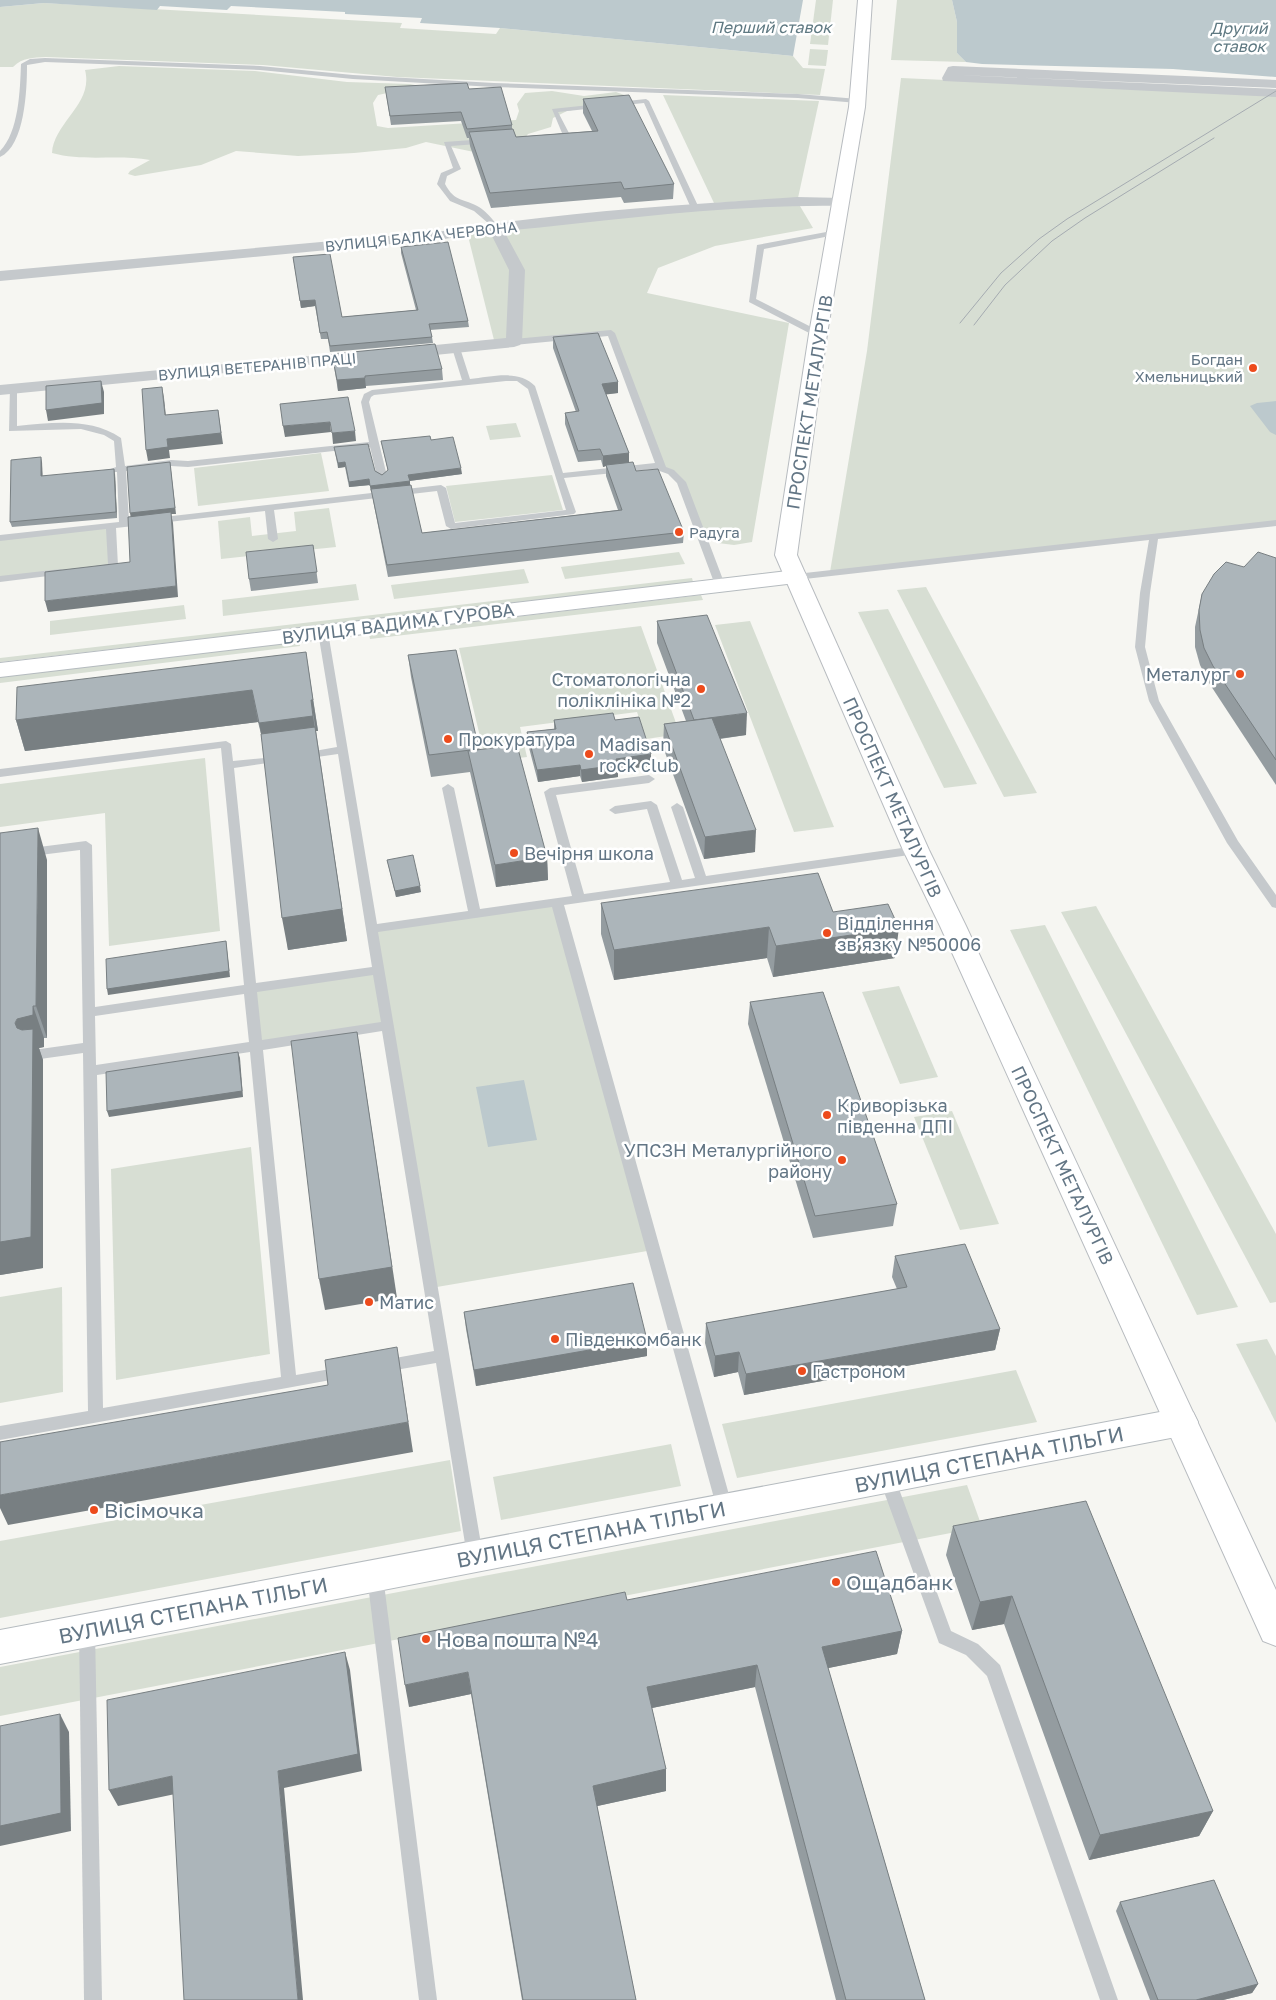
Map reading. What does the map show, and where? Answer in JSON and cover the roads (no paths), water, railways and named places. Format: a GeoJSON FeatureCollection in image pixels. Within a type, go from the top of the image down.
{"type":"FeatureCollection","features":[{"type":"Feature","properties":{"kind":"main road","name":"ПРОСПЕКТ МЕТАЛУРГІВ"},"geometry":{"type":"LineString","coordinates":[[866,0],[858,101],[818,334],[786,555],[916,850],[953,926],[1276,1629]]}},
{"type":"Feature","properties":{"kind":"main road","name":"ВУЛИЦЯ ВАДИМА ГУРОВА"},"geometry":{"type":"LineString","coordinates":[[0,670],[796,576]]}},
{"type":"Feature","properties":{"kind":"main road","name":"ВУЛИЦЯ СТЕПАНА ТІЛЬГИ"},"geometry":{"type":"LineString","coordinates":[[0,1646],[1181,1422]]}},
{"type":"Feature","properties":{"kind":"street"},"geometry":{"type":"LineString","coordinates":[[1276,84],[1056,79],[948,78],[953,70],[1056,79],[1276,93]]}},
{"type":"Feature","properties":{"kind":"street","name":"ВУЛИЦЯ БАЛКА ЧЕРВОНА"},"geometry":{"type":"LineString","coordinates":[[0,276],[444,235],[495,227],[695,208],[797,201],[842,202]]}},
{"type":"Feature","properties":{"kind":"street"},"geometry":{"type":"LineString","coordinates":[[495,227],[517,270],[514,342]]}},
{"type":"Feature","properties":{"kind":"street","name":"ВУЛИЦЯ ВЕТЕРАНІВ ПРАЦІ"},"geometry":{"type":"LineString","coordinates":[[6,390],[514,342]]}},
{"type":"Feature","properties":{"kind":"lane"},"geometry":{"type":"LineString","coordinates":[[0,155],[10,144],[23,99],[24,64],[30,61],[45,60],[260,68],[362,78],[798,96],[858,101]]}},
{"type":"Feature","properties":{"kind":"lane"},"geometry":{"type":"LineString","coordinates":[[546,136],[566,134],[554,110],[646,101],[695,208]]}},
{"type":"Feature","properties":{"kind":"lane"},"geometry":{"type":"LineString","coordinates":[[495,227],[477,209],[457,203],[447,195],[441,184],[444,175],[457,169],[447,144],[496,140]]}},
{"type":"Feature","properties":{"kind":"lane"},"geometry":{"type":"LineString","coordinates":[[818,334],[752,300],[760,247],[837,232]]}},
{"type":"Feature","properties":{"kind":"lane"},"geometry":{"type":"LineString","coordinates":[[514,342],[611,333],[662,469]]}},
{"type":"Feature","properties":{"kind":"lane"},"geometry":{"type":"LineString","coordinates":[[456,348],[467,382]]}},
{"type":"Feature","properties":{"kind":"lane"},"geometry":{"type":"LineString","coordinates":[[0,538],[441,488],[451,526],[571,512],[529,384],[515,378],[382,391],[369,395],[364,402],[382,476]]}},
{"type":"Feature","properties":{"kind":"lane"},"geometry":{"type":"LineString","coordinates":[[6,390],[12,429]]}},
{"type":"Feature","properties":{"kind":"lane"},"geometry":{"type":"LineString","coordinates":[[0,431],[64,426],[92,427],[109,432],[118,440],[124,524]]}},
{"type":"Feature","properties":{"kind":"lane"},"geometry":{"type":"LineString","coordinates":[[102,471],[188,464],[374,444]]}},
{"type":"Feature","properties":{"kind":"lane"},"geometry":{"type":"LineString","coordinates":[[559,476],[655,466],[674,474],[681,482],[720,586]]}},
{"type":"Feature","properties":{"kind":"lane"},"geometry":{"type":"LineString","coordinates":[[270,507],[273,540]]}},
{"type":"Feature","properties":{"kind":"lane"},"geometry":{"type":"LineString","coordinates":[[796,576],[1276,523]]}},
{"type":"Feature","properties":{"kind":"lane"},"geometry":{"type":"LineString","coordinates":[[86,569],[113,566],[112,525]]}},
{"type":"Feature","properties":{"kind":"lane"},"geometry":{"type":"LineString","coordinates":[[1154,536],[1145,592],[1140,647],[1154,700],[1233,843],[1276,904]]}},
{"type":"Feature","properties":{"kind":"lane"},"geometry":{"type":"LineString","coordinates":[[0,579],[67,571]]}},
{"type":"Feature","properties":{"kind":"lane"},"geometry":{"type":"LineString","coordinates":[[323,632],[475,1556]]}},
{"type":"Feature","properties":{"kind":"lane"},"geometry":{"type":"LineString","coordinates":[[0,772],[226,744],[289,1383]]}},
{"type":"Feature","properties":{"kind":"lane"},"geometry":{"type":"LineString","coordinates":[[229,765],[342,750]]}},
{"type":"Feature","properties":{"kind":"lane"},"geometry":{"type":"LineString","coordinates":[[579,898],[550,792],[649,779]]}},
{"type":"Feature","properties":{"kind":"lane"},"geometry":{"type":"LineString","coordinates":[[448,788],[475,914]]}},
{"type":"Feature","properties":{"kind":"lane"},"geometry":{"type":"LineString","coordinates":[[615,810],[651,805],[676,884]]}},
{"type":"Feature","properties":{"kind":"lane"},"geometry":{"type":"LineString","coordinates":[[677,807],[702,881]]}},
{"type":"Feature","properties":{"kind":"lane"},"geometry":{"type":"LineString","coordinates":[[0,856],[86,845],[96,1416]]}},
{"type":"Feature","properties":{"kind":"lane"},"geometry":{"type":"LineString","coordinates":[[372,929],[916,850]]}},
{"type":"Feature","properties":{"kind":"lane"},"geometry":{"type":"LineString","coordinates":[[557,902],[725,1509]]}},
{"type":"Feature","properties":{"kind":"lane"},"geometry":{"type":"LineString","coordinates":[[89,1012],[378,970]]}},
{"type":"Feature","properties":{"kind":"lane"},"geometry":{"type":"LineString","coordinates":[[90,1070],[388,1026]]}},
{"type":"Feature","properties":{"kind":"lane"},"geometry":{"type":"LineString","coordinates":[[33,1055],[90,1046]]}},
{"type":"Feature","properties":{"kind":"lane"},"geometry":{"type":"LineString","coordinates":[[0,1433],[442,1356]]}},
{"type":"Feature","properties":{"kind":"lane"},"geometry":{"type":"LineString","coordinates":[[886,1478],[944,1637],[958,1641],[971,1648],[983,1657],[994,1671],[1109,2000]]}},
{"type":"Feature","properties":{"kind":"lane"},"geometry":{"type":"LineString","coordinates":[[375,1575],[428,2000]]}},
{"type":"Feature","properties":{"kind":"lane"},"geometry":{"type":"LineString","coordinates":[[87,1630],[93,2000]]}},
{"type":"Feature","properties":{"kind":"water","name":"Перший ставок"},"geometry":{"type":"Polygon","coordinates":[[[0,0],[803,0],[793,56],[500,28],[420,23],[422,18],[345,14],[345,12],[231,6],[227,10],[160,6],[157,10],[44,3],[0,7],[0,0]]]}},
{"type":"Feature","properties":{"kind":"water","name":"Другий ставок"},"geometry":{"type":"Polygon","coordinates":[[[952,0],[1276,0],[1276,77],[1173,69],[966,62],[957,53],[957,22],[952,0]]]}},
{"type":"Feature","properties":{"kind":"water"},"geometry":{"type":"Polygon","coordinates":[[[1276,401],[1276,435],[1270,432],[1250,406],[1257,403],[1276,401]]]}},
{"type":"Feature","properties":{"kind":"water"},"geometry":{"type":"Polygon","coordinates":[[[524,1080],[537,1140],[488,1147],[476,1087],[524,1080]]]}},
{"type":"Feature","properties":{"kind":"tram line"},"geometry":{"type":"LineString","coordinates":[[960,323],[1001,273],[1039,239],[1067,219],[1276,91]]}},
{"type":"Feature","properties":{"kind":"tram line"},"geometry":{"type":"LineString","coordinates":[[974,325],[1005,285],[1052,241],[1085,218],[1214,138]]}},
{"type":"Feature","properties":{"kind":"place","name":"Богдан Хмельницький"},"geometry":{"type":"Point","coordinates":[1253,368]}},
{"type":"Feature","properties":{"kind":"place","name":"Радуга"},"geometry":{"type":"Point","coordinates":[679,532]}},
{"type":"Feature","properties":{"kind":"place","name":"Металург"},"geometry":{"type":"Point","coordinates":[1240,674]}},
{"type":"Feature","properties":{"kind":"place","name":"Стоматологічна поліклініка №2"},"geometry":{"type":"Point","coordinates":[701,689]}},
{"type":"Feature","properties":{"kind":"place","name":"Прокуратура"},"geometry":{"type":"Point","coordinates":[448,739]}},
{"type":"Feature","properties":{"kind":"place","name":"Madisan rock club"},"geometry":{"type":"Point","coordinates":[589,754]}},
{"type":"Feature","properties":{"kind":"place","name":"Вечірня школа"},"geometry":{"type":"Point","coordinates":[514,853]}},
{"type":"Feature","properties":{"kind":"place","name":"Відділення зв’язку №50006"},"geometry":{"type":"Point","coordinates":[827,933]}},
{"type":"Feature","properties":{"kind":"place","name":"Криворізька південна ДПІ"},"geometry":{"type":"Point","coordinates":[827,1115]}},
{"type":"Feature","properties":{"kind":"place","name":"УПСЗН Металургійного району"},"geometry":{"type":"Point","coordinates":[842,1160]}},
{"type":"Feature","properties":{"kind":"place","name":"Матис"},"geometry":{"type":"Point","coordinates":[369,1302]}},
{"type":"Feature","properties":{"kind":"place","name":"Південкомбанк"},"geometry":{"type":"Point","coordinates":[555,1339]}},
{"type":"Feature","properties":{"kind":"place","name":"Гастроном"},"geometry":{"type":"Point","coordinates":[802,1371]}},
{"type":"Feature","properties":{"kind":"place","name":"Вісімочка"},"geometry":{"type":"Point","coordinates":[94,1510]}},
{"type":"Feature","properties":{"kind":"place","name":"Ощадбанк"},"geometry":{"type":"Point","coordinates":[836,1582]}},
{"type":"Feature","properties":{"kind":"place","name":"Нова пошта №4"},"geometry":{"type":"Point","coordinates":[426,1639]}}]}
